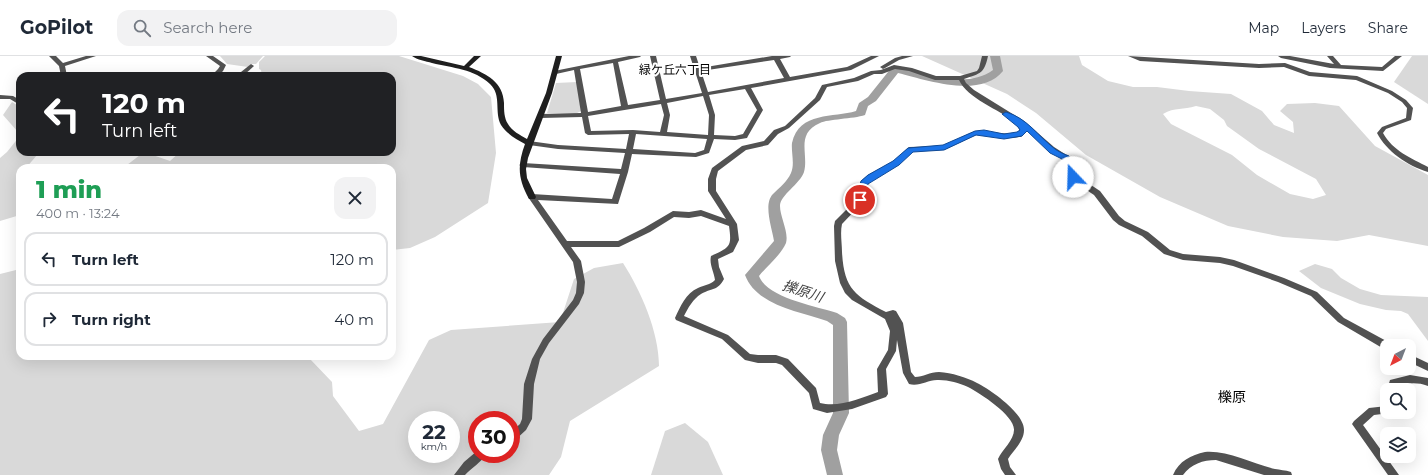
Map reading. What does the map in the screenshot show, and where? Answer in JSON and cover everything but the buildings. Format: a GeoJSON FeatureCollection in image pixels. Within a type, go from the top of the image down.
{"type":"FeatureCollection","features":[{"type":"Feature","properties":{"kind":"street"},"geometry":{"type":"LineString","coordinates":[[52,56],[62,65],[63,72]]}},
{"type":"Feature","properties":{"kind":"street"},"geometry":{"type":"LineString","coordinates":[[62,65],[93,56]]}},
{"type":"Feature","properties":{"kind":"street"},"geometry":{"type":"LineString","coordinates":[[209,56],[223,65],[219,72]]}},
{"type":"Feature","properties":{"kind":"street"},"geometry":{"type":"LineString","coordinates":[[415,56],[465,68],[482,74],[497,86],[500,93],[503,123],[512,132],[529,143],[558,148],[696,155],[707,151],[711,137],[712,115],[693,56]]}},
{"type":"Feature","properties":{"kind":"street"},"geometry":{"type":"LineString","coordinates":[[465,68],[478,56]]}},
{"type":"Feature","properties":{"kind":"street"},"geometry":{"type":"LineString","coordinates":[[520,430],[527,419],[529,384],[536,359],[546,340],[576,302],[580,293],[580,272],[577,262],[566,244],[532,197],[523,179],[523,165],[529,143],[541,116],[556,72],[559,56]]}},
{"type":"Feature","properties":{"kind":"street"},"geometry":{"type":"LineString","coordinates":[[556,72],[638,56]]}},
{"type":"Feature","properties":{"kind":"street"},"geometry":{"type":"LineString","coordinates":[[653,56],[667,115],[663,134]]}},
{"type":"Feature","properties":{"kind":"street"},"geometry":{"type":"LineString","coordinates":[[698,70],[788,56]]}},
{"type":"Feature","properties":{"kind":"street"},"geometry":{"type":"LineString","coordinates":[[857,56],[862,62]]}},
{"type":"Feature","properties":{"kind":"street"},"geometry":{"type":"LineString","coordinates":[[541,116],[584,115],[788,80],[849,69],[876,56]]}},
{"type":"Feature","properties":{"kind":"street"},"geometry":{"type":"LineString","coordinates":[[910,56],[897,59],[856,80],[824,86],[818,99],[787,127],[776,132],[766,143],[744,148],[718,166],[712,179],[712,191],[733,224],[735,240],[730,250],[714,258],[715,267],[720,279],[719,281],[713,287],[699,291],[685,304],[679,318],[725,337],[748,357],[758,359],[776,359],[785,362],[813,391],[816,406],[827,409],[852,405],[884,394],[881,369],[892,350],[894,331],[888,317],[854,298],[842,281],[838,263],[838,223],[860,200],[864,183],[871,177],[896,163],[911,149],[944,148],[975,133],[984,132],[1004,136],[1020,135],[1024,130],[1022,126],[1006,114],[970,90],[962,80]]}},
{"type":"Feature","properties":{"kind":"street"},"geometry":{"type":"LineString","coordinates":[[873,72],[899,67],[935,78],[962,80],[978,72],[982,68],[985,56]]}},
{"type":"Feature","properties":{"kind":"street"},"geometry":{"type":"LineString","coordinates":[[1131,56],[1140,59],[1286,65],[1309,74],[1357,78],[1390,92],[1404,101],[1410,108],[1411,113],[1409,119],[1384,128],[1380,133],[1383,140],[1390,148],[1428,170]]}},
{"type":"Feature","properties":{"kind":"street"},"geometry":{"type":"LineString","coordinates":[[1242,56],[1247,64]]}},
{"type":"Feature","properties":{"kind":"street"},"geometry":{"type":"LineString","coordinates":[[1281,56],[1304,58],[1340,67],[1383,69],[1399,56]]}},
{"type":"Feature","properties":{"kind":"street"},"geometry":{"type":"LineString","coordinates":[[1330,56],[1340,67]]}},
{"type":"Feature","properties":{"kind":"street"},"geometry":{"type":"LineString","coordinates":[[775,57],[788,80]]}},
{"type":"Feature","properties":{"kind":"street"},"geometry":{"type":"LineString","coordinates":[[615,60],[626,108]]}},
{"type":"Feature","properties":{"kind":"street"},"geometry":{"type":"LineString","coordinates":[[244,72],[251,66]]}},
{"type":"Feature","properties":{"kind":"street"},"geometry":{"type":"LineString","coordinates":[[577,68],[588,133],[633,132],[735,138],[745,136],[753,125],[760,110],[747,87]]}},
{"type":"Feature","properties":{"kind":"street"},"geometry":{"type":"LineString","coordinates":[[0,97],[11,98],[16,101]]}},
{"type":"Feature","properties":{"kind":"street"},"geometry":{"type":"LineString","coordinates":[[1006,114],[1015,118],[1035,133],[1053,151],[1066,158],[1068,170],[1073,177],[1097,193],[1122,222],[1145,234],[1167,252],[1182,257],[1220,260],[1234,263],[1281,280],[1314,294],[1341,320],[1380,342]]}},
{"type":"Feature","properties":{"kind":"street"},"geometry":{"type":"LineString","coordinates":[[532,197],[615,202],[624,172],[633,132]]}},
{"type":"Feature","properties":{"kind":"street"},"geometry":{"type":"LineString","coordinates":[[523,165],[624,172]]}},
{"type":"Feature","properties":{"kind":"street"},"geometry":{"type":"LineString","coordinates":[[566,244],[619,244],[647,230],[673,214],[689,215],[701,213],[733,224]]}},
{"type":"Feature","properties":{"kind":"street"},"geometry":{"type":"LineString","coordinates":[[888,317],[888,315],[893,313],[899,323],[906,374],[912,381],[922,381],[936,376],[954,378],[977,387],[998,402],[1015,419],[1019,428],[1018,436],[1003,460],[1006,469],[1011,475]]}},
{"type":"Feature","properties":{"kind":"street"},"geometry":{"type":"LineString","coordinates":[[1416,362],[1428,368]]}},
{"type":"Feature","properties":{"kind":"street"},"geometry":{"type":"LineString","coordinates":[[1393,383],[1408,378],[1421,379],[1428,382]]}},
{"type":"Feature","properties":{"kind":"street"},"geometry":{"type":"LineString","coordinates":[[1380,411],[1372,412],[1357,424],[1394,475]]}},
{"type":"Feature","properties":{"kind":"street"},"geometry":{"type":"LineString","coordinates":[[1178,475],[1179,471],[1189,463],[1208,455],[1276,474],[1287,475]]}},
{"type":"Feature","properties":{"kind":"street"},"geometry":{"type":"LineString","coordinates":[[460,475],[469,463]]}},
{"type":"Feature","properties":{"kind":"shaded area"},"geometry":{"type":"Polygon","coordinates":[[[220,56],[263,56],[256,64],[251,64],[248,67],[227,64],[220,56]]]}},
{"type":"Feature","properties":{"kind":"shaded area"},"geometry":{"type":"Polygon","coordinates":[[[265,56],[399,56],[463,76],[478,84],[491,97],[496,153],[488,203],[435,237],[410,248],[396,250],[396,164],[128,164],[139,156],[156,156],[170,161],[176,156],[396,156],[396,72],[261,72],[259,69],[259,62],[265,56]]]}},
{"type":"Feature","properties":{"kind":"shaded area"},"geometry":{"type":"Polygon","coordinates":[[[922,56],[1079,56],[1082,65],[1108,81],[1133,87],[1157,87],[1231,94],[1262,111],[1274,125],[1294,133],[1293,122],[1280,111],[1287,104],[1315,103],[1339,106],[1375,146],[1428,175],[1428,246],[1369,235],[1337,241],[1283,237],[1228,226],[1160,197],[1086,155],[1036,113],[1007,94],[922,56]],[[1196,106],[1171,110],[1163,114],[1171,124],[1232,155],[1257,175],[1290,194],[1313,199],[1326,195],[1316,179],[1259,149],[1227,126],[1224,120],[1210,109],[1196,106]]]}},
{"type":"Feature","properties":{"kind":"shaded area"},"geometry":{"type":"Polygon","coordinates":[[[1412,56],[1428,56],[1428,104],[1394,82],[1412,56]]]}},
{"type":"Feature","properties":{"kind":"shaded area"},"geometry":{"type":"Polygon","coordinates":[[[577,82],[581,111],[575,114],[547,113],[556,83],[577,82]]]}},
{"type":"Feature","properties":{"kind":"shaded area"},"geometry":{"type":"Polygon","coordinates":[[[12,102],[16,104],[16,130],[3,115],[12,102]]]}},
{"type":"Feature","properties":{"kind":"shaded area"},"geometry":{"type":"Polygon","coordinates":[[[16,141],[16,156],[36,156],[29,164],[16,164],[16,216],[0,221],[0,158],[16,141]]]}},
{"type":"Feature","properties":{"kind":"shaded area"},"geometry":{"type":"Polygon","coordinates":[[[623,263],[630,274],[648,312],[656,340],[659,366],[570,421],[561,457],[549,475],[0,475],[0,274],[16,270],[16,360],[311,360],[332,382],[333,396],[359,431],[383,424],[429,340],[451,330],[560,322],[574,279],[594,268],[623,263]]]}},
{"type":"Feature","properties":{"kind":"shaded area"},"geometry":{"type":"Polygon","coordinates":[[[1315,264],[1332,269],[1341,278],[1360,289],[1381,295],[1428,297],[1428,341],[1408,314],[1401,311],[1386,310],[1360,304],[1321,288],[1299,271],[1315,264]]]}},
{"type":"Feature","properties":{"kind":"shaded area"},"geometry":{"type":"Polygon","coordinates":[[[685,423],[708,442],[723,475],[651,475],[665,431],[685,423]]]}},
{"type":"Feature","properties":{"kind":"waterway","name":"擽原川"},"geometry":{"type":"LineString","coordinates":[[835,475],[829,450],[831,435],[841,413],[840,322],[832,317],[771,297],[759,288],[752,275],[777,247],[780,241],[774,206],[776,198],[789,186],[798,172],[798,142],[804,130],[817,120],[851,116],[861,113],[863,105],[872,99],[896,69],[934,79],[977,82],[988,78],[998,71],[995,56]]}},
{"type":"Feature","properties":{"kind":"district","name":"緑ケ丘六丁目"},"geometry":{"type":"Point","coordinates":[675,70]}},
{"type":"Feature","properties":{"kind":"district","name":"櫟原"},"geometry":{"type":"Point","coordinates":[1232,397]}},
{"type":"Feature","properties":{"kind":"route"},"geometry":{"type":"LineString","coordinates":[[860,200],[864,183],[871,177],[896,163],[911,149],[944,148],[973,133],[984,132],[1004,136],[1020,135],[1024,130],[1022,126],[1006,114],[1015,118],[1035,133],[1046,146],[1066,158],[1068,170],[1073,177]]}}]}
